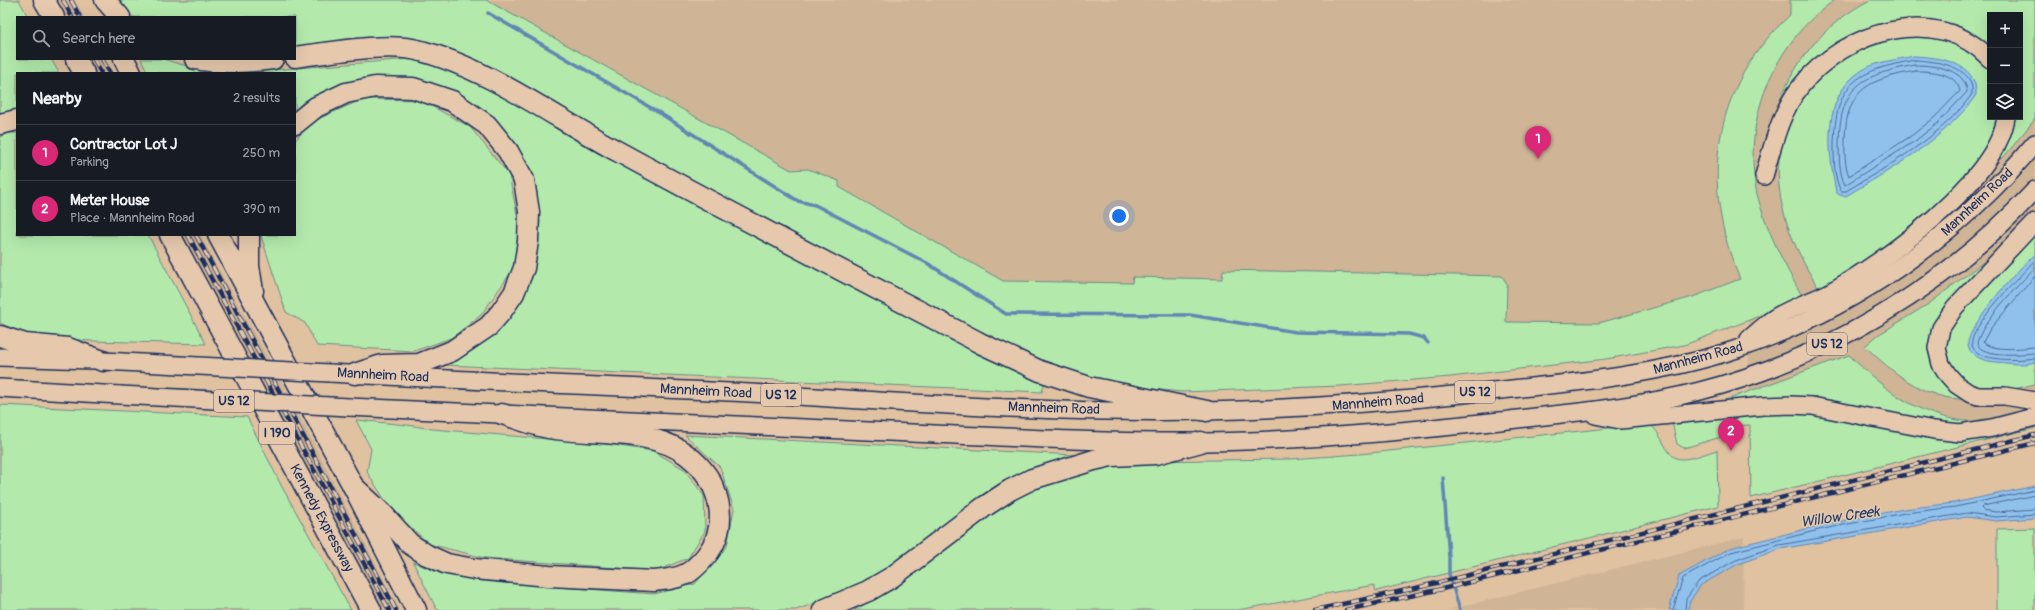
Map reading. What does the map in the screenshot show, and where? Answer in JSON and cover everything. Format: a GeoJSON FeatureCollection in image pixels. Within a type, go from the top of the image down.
{"type":"FeatureCollection","features":[{"type":"Feature","properties":{"kind":"highway"},"geometry":{"type":"LineString","coordinates":[[44,0],[53,16]]}},
{"type":"Feature","properties":{"kind":"highway"},"geometry":{"type":"LineString","coordinates":[[92,0],[100,16]]}},
{"type":"Feature","properties":{"kind":"highway"},"geometry":{"type":"LineString","coordinates":[[105,0],[119,16]]}},
{"type":"Feature","properties":{"kind":"highway"},"geometry":{"type":"LineString","coordinates":[[296,57],[386,48],[415,49],[447,59],[494,81],[623,155],[982,344],[1040,371],[1089,388],[1207,411]]}},
{"type":"Feature","properties":{"kind":"highway"},"geometry":{"type":"LineString","coordinates":[[77,60],[83,72]]}},
{"type":"Feature","properties":{"kind":"highway"},"geometry":{"type":"LineString","coordinates":[[124,60],[130,72]]}},
{"type":"Feature","properties":{"kind":"highway"},"geometry":{"type":"LineString","coordinates":[[200,60],[210,62],[249,62],[265,60]]}},
{"type":"Feature","properties":{"kind":"highway"},"geometry":{"type":"LineString","coordinates":[[296,123],[316,107],[346,93],[375,87],[413,88],[452,101],[488,125],[508,151],[524,180],[529,212],[524,268],[514,293],[489,326],[452,351],[419,364],[382,365],[355,374]]}},
{"type":"Feature","properties":{"kind":"highway"},"geometry":{"type":"LineString","coordinates":[[0,124],[16,120]]}},
{"type":"Feature","properties":{"kind":"highway","name":"Kennedy Expressway"},"geometry":{"type":"LineString","coordinates":[[170,236],[371,610]]}},
{"type":"Feature","properties":{"kind":"highway","name":"I 190"},"geometry":{"type":"LineString","coordinates":[[219,236],[353,486],[416,610]]}},
{"type":"Feature","properties":{"kind":"highway"},"geometry":{"type":"LineString","coordinates":[[249,236],[251,279],[261,316]]}},
{"type":"Feature","properties":{"kind":"highway"},"geometry":{"type":"LineString","coordinates":[[0,336],[25,344],[68,348],[103,361]]}},
{"type":"Feature","properties":{"kind":"highway"},"geometry":{"type":"LineString","coordinates":[[353,486],[383,514],[410,544],[427,555],[447,564],[474,569],[549,576],[654,582],[687,574],[700,563],[713,547],[719,528],[720,508],[716,490],[706,473],[687,454],[665,443],[642,438],[554,429],[502,414]]}},
{"type":"Feature","properties":{"kind":"highway"},"geometry":{"type":"LineString","coordinates":[[823,610],[868,591],[892,577],[984,507],[1010,490],[1032,479],[1111,456],[1156,454],[1201,442]]}},
{"type":"Feature","properties":{"kind":"main road"},"geometry":{"type":"LineString","coordinates":[[1764,176],[1780,123],[1789,104],[1813,72],[1846,47],[1863,39],[1892,31],[1928,29],[1946,31],[1961,36],[1972,43],[1987,56]]}},
{"type":"Feature","properties":{"kind":"main road"},"geometry":{"type":"LineString","coordinates":[[1739,349],[1770,321],[1829,292],[1862,272],[1921,231],[1976,177],[1997,148],[2006,120]]}},
{"type":"Feature","properties":{"kind":"main road","name":"Mannheim Road"},"geometry":{"type":"LineString","coordinates":[[0,357],[1012,407],[1207,411],[1382,402],[1554,384],[1634,374],[1682,365],[1739,349],[1796,326],[1846,300],[1892,272],[1927,247],[1965,217],[1997,185],[2035,143]]}},
{"type":"Feature","properties":{"kind":"main road","name":"US 12"},"geometry":{"type":"LineString","coordinates":[[0,388],[349,407],[1056,439],[1201,442],[1407,431],[1643,404],[1701,390],[1781,364],[1832,342],[1871,322],[1941,275],[1997,228],[2035,190]]}},
{"type":"Feature","properties":{"kind":"main road"},"geometry":{"type":"LineString","coordinates":[[2035,222],[1954,307],[1941,328],[1937,348],[1941,364],[1948,375],[1957,385],[1969,393],[1978,396],[2005,396],[2035,401]]}},
{"type":"Feature","properties":{"kind":"main road"},"geometry":{"type":"LineString","coordinates":[[1577,412],[1620,420],[1763,406],[1812,406],[1934,430],[1960,432],[1992,428],[2035,417]]}},
{"type":"Feature","properties":{"kind":"shaded area"},"geometry":{"type":"Polygon","coordinates":[[[58,0],[75,0],[83,16],[66,16],[58,0]]]}},
{"type":"Feature","properties":{"kind":"shaded area"},"geometry":{"type":"Polygon","coordinates":[[[173,0],[2035,0],[2035,428],[1751,498],[1748,306],[1696,327],[1002,323],[475,17],[173,0]]]}},
{"type":"Feature","properties":{"kind":"shaded area"},"geometry":{"type":"Polygon","coordinates":[[[90,60],[107,60],[113,72],[96,72],[90,60]]]}},
{"type":"Feature","properties":{"kind":"shaded area"},"geometry":{"type":"Polygon","coordinates":[[[184,236],[201,236],[284,386],[400,610],[383,610],[184,236]]]}},
{"type":"Feature","properties":{"kind":"shaded area"},"geometry":{"type":"Polygon","coordinates":[[[1744,537],[1743,610],[1447,610],[1744,537]]]}},
{"type":"Feature","properties":{"kind":"green space"},"geometry":{"type":"Polygon","coordinates":[[[0,0],[19,0],[27,16],[16,16],[16,60],[52,60],[58,72],[16,72],[16,110],[0,114],[0,0]]]}},
{"type":"Feature","properties":{"kind":"green space"},"geometry":{"type":"Polygon","coordinates":[[[117,0],[486,0],[791,170],[808,169],[839,181],[839,187],[1003,281],[1132,283],[1133,277],[1222,279],[1223,270],[1502,276],[1507,284],[1506,322],[1599,323],[1693,297],[1740,279],[1727,243],[1720,208],[1717,172],[1720,138],[1729,105],[1744,73],[1764,43],[1790,15],[1790,0],[1835,0],[1813,17],[1795,37],[1779,60],[1767,85],[1759,111],[1754,139],[1753,166],[1757,194],[1765,221],[1802,296],[1747,321],[1684,345],[1606,359],[1450,377],[1340,386],[1182,392],[1122,386],[1059,368],[1002,343],[666,167],[483,65],[445,47],[403,40],[296,47],[296,16],[132,16],[117,0]]]}},
{"type":"Feature","properties":{"kind":"green space"},"geometry":{"type":"Polygon","coordinates":[[[1870,0],[2035,0],[2035,119],[2002,159],[1998,157],[2008,139],[2012,120],[2023,120],[2023,12],[1987,12],[1987,45],[1977,37],[1949,25],[1845,39],[1817,58],[1802,73],[1781,102],[1779,102],[1795,70],[1815,42],[1840,19],[1870,0]]]}},
{"type":"Feature","properties":{"kind":"green space"},"geometry":{"type":"Polygon","coordinates":[[[1921,36],[1940,39],[1961,46],[1979,57],[1987,68],[1987,120],[1998,120],[1996,131],[1983,154],[1935,209],[1870,259],[1819,289],[1804,264],[1792,238],[1784,212],[1779,186],[1779,160],[1784,134],[1796,108],[1814,83],[1828,69],[1846,56],[1865,46],[1894,38],[1921,36]]]}},
{"type":"Feature","properties":{"kind":"green space"},"geometry":{"type":"Polygon","coordinates":[[[411,59],[452,70],[512,100],[754,236],[940,333],[1044,384],[1042,392],[445,365],[495,334],[518,302],[536,262],[540,222],[532,175],[506,131],[458,93],[406,77],[354,83],[304,101],[296,110],[296,72],[247,72],[411,59]]]}},
{"type":"Feature","properties":{"kind":"green space"},"geometry":{"type":"Polygon","coordinates":[[[142,60],[166,60],[203,71],[247,72],[148,72],[142,60]]]}},
{"type":"Feature","properties":{"kind":"green space"},"geometry":{"type":"Polygon","coordinates":[[[363,99],[420,100],[470,127],[509,175],[519,224],[514,268],[481,315],[451,338],[414,351],[317,346],[305,323],[286,312],[261,236],[296,236],[296,140],[309,123],[363,99]]]}},
{"type":"Feature","properties":{"kind":"green space"},"geometry":{"type":"Polygon","coordinates":[[[8,133],[16,133],[16,236],[149,236],[206,344],[92,341],[29,336],[0,323],[0,137],[8,133]]]}},
{"type":"Feature","properties":{"kind":"green space"},"geometry":{"type":"Polygon","coordinates":[[[2035,232],[2035,384],[2014,389],[1996,391],[1979,388],[1960,377],[1951,366],[1948,360],[1946,345],[1948,330],[1961,310],[2035,232]]]}},
{"type":"Feature","properties":{"kind":"green space"},"geometry":{"type":"Polygon","coordinates":[[[1986,260],[1989,263],[1933,333],[1965,399],[1936,395],[1923,390],[1910,383],[1886,365],[1865,346],[1878,335],[1930,303],[1986,260]]]}},
{"type":"Feature","properties":{"kind":"green space"},"geometry":{"type":"Polygon","coordinates":[[[1849,355],[1879,382],[1909,403],[1944,417],[1963,421],[1984,422],[1972,427],[1720,402],[1849,355]]]}},
{"type":"Feature","properties":{"kind":"green space"},"geometry":{"type":"Polygon","coordinates":[[[0,405],[247,417],[282,487],[351,610],[0,610],[0,405]]]}},
{"type":"Feature","properties":{"kind":"green space"},"geometry":{"type":"Polygon","coordinates":[[[1760,413],[1804,413],[1930,437],[2035,421],[2035,428],[1751,498],[1750,425],[1721,426],[1721,437],[1684,448],[1677,444],[1672,422],[1760,413]]]}},
{"type":"Feature","properties":{"kind":"green space"},"geometry":{"type":"Polygon","coordinates":[[[356,420],[432,429],[605,444],[653,451],[684,469],[704,496],[705,531],[688,558],[656,571],[485,558],[429,544],[390,508],[367,472],[371,449],[356,420]]]}},
{"type":"Feature","properties":{"kind":"green space"},"geometry":{"type":"Polygon","coordinates":[[[1648,424],[1658,433],[1668,451],[1677,458],[1692,458],[1717,450],[1718,506],[1376,591],[1374,585],[1238,610],[854,610],[894,589],[981,522],[1009,503],[1036,488],[1106,465],[1144,461],[1291,459],[1360,454],[1648,424]]]}},
{"type":"Feature","properties":{"kind":"green space"},"geometry":{"type":"Polygon","coordinates":[[[685,435],[1075,455],[1037,469],[939,532],[859,587],[796,610],[437,610],[413,562],[442,574],[506,583],[654,594],[695,584],[727,546],[734,509],[720,467],[685,435]]]}},
{"type":"Feature","properties":{"kind":"green space"},"geometry":{"type":"Polygon","coordinates":[[[2035,528],[2035,610],[1997,610],[1997,529],[2035,528]]]}},
{"type":"Feature","properties":{"kind":"water"},"geometry":{"type":"Polygon","coordinates":[[[1914,56],[1945,60],[1964,68],[1971,75],[1975,84],[1976,95],[1964,111],[1950,125],[1917,152],[1846,196],[1839,195],[1836,192],[1833,176],[1830,126],[1833,110],[1839,95],[1848,82],[1861,71],[1880,63],[1914,56]]]}},
{"type":"Feature","properties":{"kind":"water"},"geometry":{"type":"Polygon","coordinates":[[[2035,255],[2035,362],[2020,364],[1978,358],[1972,353],[1968,345],[1969,337],[1975,325],[2007,283],[2035,255]]]}},
{"type":"Feature","properties":{"kind":"water"},"geometry":{"type":"Polygon","coordinates":[[[2035,486],[2035,518],[1996,521],[1967,517],[1780,549],[1738,564],[1701,585],[1690,601],[1688,610],[1669,610],[1679,576],[1730,548],[1822,525],[1904,509],[1954,503],[2035,486]]]}},
{"type":"Feature","properties":{"kind":"waterway"},"geometry":{"type":"LineString","coordinates":[[488,13],[658,112],[798,201],[815,205],[927,263],[1006,314],[1190,315],[1296,332],[1409,334],[1424,338],[1428,343]]}},
{"type":"Feature","properties":{"kind":"waterway"},"geometry":{"type":"LineString","coordinates":[[1443,478],[1449,574],[1460,610]]}},
{"type":"Feature","properties":{"kind":"railway"},"geometry":{"type":"LineString","coordinates":[[63,0],[71,16]]}},
{"type":"Feature","properties":{"kind":"railway"},"geometry":{"type":"LineString","coordinates":[[71,0],[79,16]]}},
{"type":"Feature","properties":{"kind":"railway"},"geometry":{"type":"LineString","coordinates":[[94,60],[100,72]]}},
{"type":"Feature","properties":{"kind":"railway"},"geometry":{"type":"LineString","coordinates":[[103,60],[109,72]]}},
{"type":"Feature","properties":{"kind":"railway"},"geometry":{"type":"LineString","coordinates":[[189,236],[389,610]]}},
{"type":"Feature","properties":{"kind":"railway"},"geometry":{"type":"LineString","coordinates":[[197,236],[396,610]]}},
{"type":"Feature","properties":{"kind":"railway"},"geometry":{"type":"LineString","coordinates":[[1315,610],[1416,588],[2035,435]]}},
{"type":"Feature","properties":{"kind":"railway"},"geometry":{"type":"LineString","coordinates":[[1346,610],[1442,589],[2035,443]]}},
{"type":"Feature","properties":{"kind":"place","name":"Contractor Lot J"},"geometry":{"type":"Point","coordinates":[1538,159]}},
{"type":"Feature","properties":{"kind":"place","name":"Meter House"},"geometry":{"type":"Point","coordinates":[1731,451]}},
{"type":"Feature","properties":{"kind":"water label","name":"Willow Creek"},"geometry":{"type":"Point","coordinates":[1840,517]}}]}
